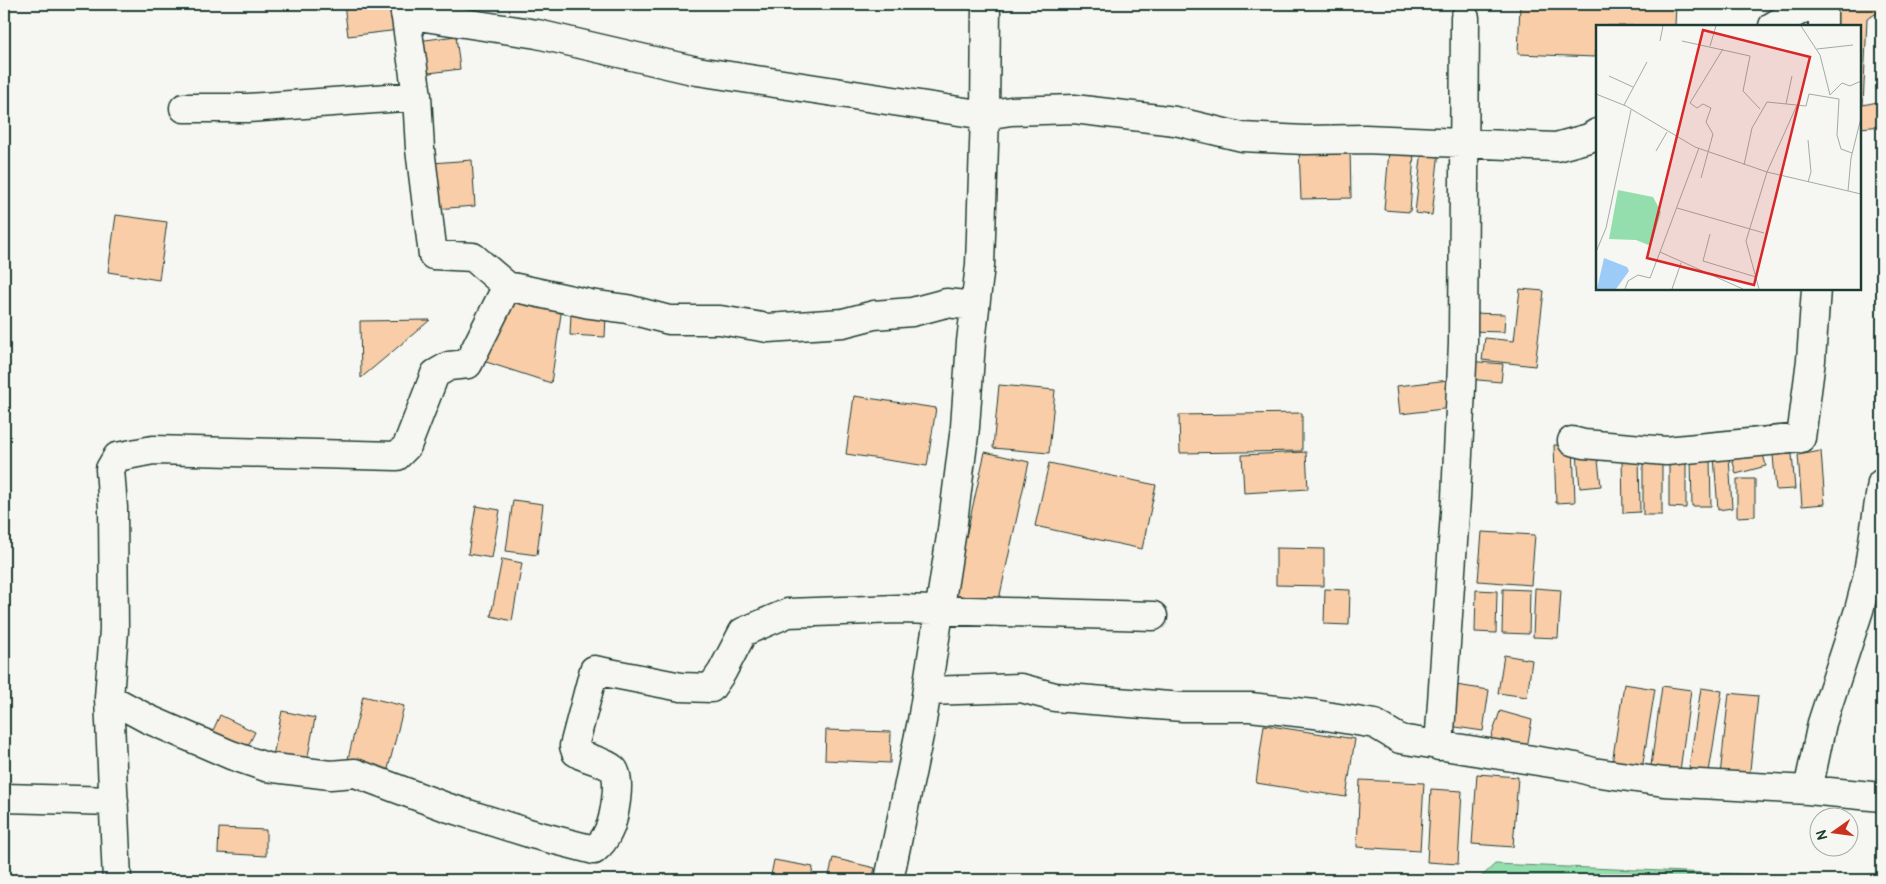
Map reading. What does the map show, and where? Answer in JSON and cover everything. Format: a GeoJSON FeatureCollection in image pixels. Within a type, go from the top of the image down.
{"type":"FeatureCollection","features":[{"type":"Feature","properties":{"kind":"street"},"geometry":{"type":"LineString","coordinates":[[889,880],[922,721],[966,427],[974,306],[980,265],[985,115],[986,4]]}},
{"type":"Feature","properties":{"kind":"street"},"geometry":{"type":"LineString","coordinates":[[1775,25],[1811,4]]}},
{"type":"Feature","properties":{"kind":"street"},"geometry":{"type":"LineString","coordinates":[[1823,4],[1823,25]]}},
{"type":"Feature","properties":{"kind":"street"},"geometry":{"type":"LineString","coordinates":[[974,306],[946,304],[912,312],[874,315],[842,323],[768,328],[720,320],[669,320],[507,286],[473,257],[434,255],[420,149],[417,96],[405,9],[537,34],[697,71],[985,115],[1011,111],[1074,110],[1175,121],[1242,137],[1305,140],[1365,139],[1556,147],[1590,138],[1596,134]]}},
{"type":"Feature","properties":{"kind":"street"},"geometry":{"type":"LineString","coordinates":[[1439,746],[1456,498],[1462,353],[1465,18]]}},
{"type":"Feature","properties":{"kind":"street"},"geometry":{"type":"LineString","coordinates":[[184,108],[248,108],[417,96]]}},
{"type":"Feature","properties":{"kind":"street"},"geometry":{"type":"LineString","coordinates":[[117,880],[109,698],[114,630],[113,508],[110,469],[117,457],[153,450],[397,456],[407,446],[436,374],[450,366],[468,364],[507,286]]}},
{"type":"Feature","properties":{"kind":"street"},"geometry":{"type":"LineString","coordinates":[[1572,441],[1584,444],[1666,451],[1801,438],[1811,360],[1816,290]]}},
{"type":"Feature","properties":{"kind":"street"},"geometry":{"type":"LineString","coordinates":[[1808,790],[1822,723],[1871,611],[1866,579],[1882,483]]}},
{"type":"Feature","properties":{"kind":"street"},"geometry":{"type":"LineString","coordinates":[[109,698],[148,719],[231,755],[266,767],[330,775],[355,773],[446,807],[532,834],[594,850],[600,845],[609,831],[617,781],[617,775],[612,768],[581,755],[576,752],[574,746],[594,670],[681,687],[711,688],[722,672],[743,632],[788,613],[846,610],[939,610],[1153,616]]}},
{"type":"Feature","properties":{"kind":"street"},"geometry":{"type":"LineString","coordinates":[[927,691],[1021,688],[1055,697],[1183,707],[1250,707],[1305,713],[1375,724],[1400,739],[1576,767],[1593,772],[1664,782],[1808,790],[1882,797]]}},
{"type":"Feature","properties":{"kind":"street"},"geometry":{"type":"LineString","coordinates":[[4,798],[114,801]]}},
{"type":"Feature","properties":{"kind":"green space"},"geometry":{"type":"Polygon","coordinates":[[[1495,864],[1781,876],[1781,880],[1478,880],[1495,864]]]}},
{"type":"Feature","properties":{"kind":"building"},"geometry":{"type":"Polygon","coordinates":[[[344,4],[395,4],[399,30],[348,36],[344,4]]]}},
{"type":"Feature","properties":{"kind":"building"},"geometry":{"type":"Polygon","coordinates":[[[1520,4],[1676,4],[1675,25],[1596,25],[1595,57],[1518,54],[1520,4]]]}},
{"type":"Feature","properties":{"kind":"building"},"geometry":{"type":"Polygon","coordinates":[[[1847,4],[1882,4],[1882,10],[1867,19],[1863,105],[1882,101],[1882,126],[1861,128],[1861,25],[1829,25],[1829,14],[1847,4]]]}},
{"type":"Feature","properties":{"kind":"building"},"geometry":{"type":"Polygon","coordinates":[[[456,36],[460,69],[414,75],[410,42],[456,36]]]}},
{"type":"Feature","properties":{"kind":"building"},"geometry":{"type":"Polygon","coordinates":[[[1350,147],[1351,198],[1301,199],[1299,148],[1350,147]]]}},
{"type":"Feature","properties":{"kind":"building"},"geometry":{"type":"Polygon","coordinates":[[[1422,149],[1439,151],[1432,215],[1415,213],[1422,149]]]}},
{"type":"Feature","properties":{"kind":"building"},"geometry":{"type":"Polygon","coordinates":[[[1389,151],[1414,153],[1410,212],[1384,210],[1389,151]]]}},
{"type":"Feature","properties":{"kind":"building"},"geometry":{"type":"Polygon","coordinates":[[[472,160],[475,206],[435,209],[432,163],[472,160]]]}},
{"type":"Feature","properties":{"kind":"building"},"geometry":{"type":"Polygon","coordinates":[[[116,215],[167,222],[159,280],[108,272],[116,215]]]}},
{"type":"Feature","properties":{"kind":"building"},"geometry":{"type":"Polygon","coordinates":[[[1520,289],[1544,291],[1535,366],[1482,360],[1485,338],[1514,341],[1520,289]]]}},
{"type":"Feature","properties":{"kind":"building"},"geometry":{"type":"Polygon","coordinates":[[[503,299],[562,307],[551,383],[477,359],[503,299]]]}},
{"type":"Feature","properties":{"kind":"building"},"geometry":{"type":"Polygon","coordinates":[[[1470,313],[1505,314],[1504,332],[1469,331],[1470,313]]]}},
{"type":"Feature","properties":{"kind":"building"},"geometry":{"type":"Polygon","coordinates":[[[571,314],[606,316],[605,337],[570,335],[571,314]]]}},
{"type":"Feature","properties":{"kind":"building"},"geometry":{"type":"Polygon","coordinates":[[[430,320],[361,378],[360,321],[430,320]]]}},
{"type":"Feature","properties":{"kind":"building"},"geometry":{"type":"Polygon","coordinates":[[[1468,361],[1503,364],[1501,382],[1467,379],[1468,361]]]}},
{"type":"Feature","properties":{"kind":"building"},"geometry":{"type":"Polygon","coordinates":[[[1449,380],[1452,408],[1400,414],[1397,386],[1449,380]]]}},
{"type":"Feature","properties":{"kind":"building"},"geometry":{"type":"Polygon","coordinates":[[[999,385],[1055,390],[1049,453],[993,448],[999,385]]]}},
{"type":"Feature","properties":{"kind":"building"},"geometry":{"type":"Polygon","coordinates":[[[854,396],[936,408],[927,466],[846,454],[854,396]]]}},
{"type":"Feature","properties":{"kind":"building"},"geometry":{"type":"Polygon","coordinates":[[[1302,413],[1302,451],[1180,453],[1179,415],[1302,413]]]}},
{"type":"Feature","properties":{"kind":"building"},"geometry":{"type":"Polygon","coordinates":[[[1554,445],[1573,445],[1575,502],[1556,503],[1554,445]]]}},
{"type":"Feature","properties":{"kind":"building"},"geometry":{"type":"Polygon","coordinates":[[[1761,446],[1766,466],[1736,474],[1731,454],[1761,446]]]}},
{"type":"Feature","properties":{"kind":"building"},"geometry":{"type":"Polygon","coordinates":[[[1821,451],[1825,504],[1802,506],[1798,455],[1821,451]]]}},
{"type":"Feature","properties":{"kind":"building"},"geometry":{"type":"Polygon","coordinates":[[[985,452],[1029,462],[998,604],[953,594],[985,452]]]}},
{"type":"Feature","properties":{"kind":"building"},"geometry":{"type":"Polygon","coordinates":[[[1306,452],[1308,489],[1244,493],[1242,455],[1306,452]]]}},
{"type":"Feature","properties":{"kind":"building"},"geometry":{"type":"Polygon","coordinates":[[[1597,452],[1601,486],[1580,488],[1577,454],[1597,452]]]}},
{"type":"Feature","properties":{"kind":"building"},"geometry":{"type":"Polygon","coordinates":[[[1792,454],[1795,489],[1776,490],[1773,455],[1792,454]]]}},
{"type":"Feature","properties":{"kind":"building"},"geometry":{"type":"Polygon","coordinates":[[[1639,455],[1640,512],[1623,513],[1622,456],[1639,455]]]}},
{"type":"Feature","properties":{"kind":"building"},"geometry":{"type":"Polygon","coordinates":[[[1643,456],[1662,456],[1662,515],[1643,515],[1643,456]]]}},
{"type":"Feature","properties":{"kind":"building"},"geometry":{"type":"Polygon","coordinates":[[[1729,456],[1732,508],[1718,510],[1714,457],[1729,456]]]}},
{"type":"Feature","properties":{"kind":"building"},"geometry":{"type":"Polygon","coordinates":[[[1669,457],[1686,457],[1686,508],[1669,507],[1669,457]]]}},
{"type":"Feature","properties":{"kind":"building"},"geometry":{"type":"Polygon","coordinates":[[[1691,459],[1710,459],[1711,506],[1692,506],[1691,459]]]}},
{"type":"Feature","properties":{"kind":"building"},"geometry":{"type":"Polygon","coordinates":[[[1049,463],[1156,485],[1142,549],[1035,526],[1049,463]]]}},
{"type":"Feature","properties":{"kind":"building"},"geometry":{"type":"Polygon","coordinates":[[[1737,479],[1755,479],[1755,516],[1737,517],[1737,479]]]}},
{"type":"Feature","properties":{"kind":"building"},"geometry":{"type":"Polygon","coordinates":[[[513,500],[543,504],[537,555],[506,551],[513,500]]]}},
{"type":"Feature","properties":{"kind":"building"},"geometry":{"type":"Polygon","coordinates":[[[476,506],[500,510],[492,558],[468,554],[476,506]]]}},
{"type":"Feature","properties":{"kind":"building"},"geometry":{"type":"Polygon","coordinates":[[[1482,532],[1535,535],[1531,585],[1478,581],[1482,532]]]}},
{"type":"Feature","properties":{"kind":"building"},"geometry":{"type":"Polygon","coordinates":[[[1276,548],[1324,549],[1324,586],[1276,585],[1276,548]]]}},
{"type":"Feature","properties":{"kind":"building"},"geometry":{"type":"Polygon","coordinates":[[[502,559],[522,563],[512,621],[491,616],[502,559]]]}},
{"type":"Feature","properties":{"kind":"building"},"geometry":{"type":"Polygon","coordinates":[[[1535,588],[1561,590],[1558,638],[1533,637],[1535,588]]]}},
{"type":"Feature","properties":{"kind":"building"},"geometry":{"type":"Polygon","coordinates":[[[1325,589],[1350,590],[1349,625],[1324,624],[1325,589]]]}},
{"type":"Feature","properties":{"kind":"building"},"geometry":{"type":"Polygon","coordinates":[[[1503,589],[1530,590],[1529,634],[1502,633],[1503,589]]]}},
{"type":"Feature","properties":{"kind":"building"},"geometry":{"type":"Polygon","coordinates":[[[1476,590],[1497,591],[1496,633],[1475,632],[1476,590]]]}},
{"type":"Feature","properties":{"kind":"building"},"geometry":{"type":"Polygon","coordinates":[[[1504,655],[1532,660],[1527,697],[1498,693],[1504,655]]]}},
{"type":"Feature","properties":{"kind":"building"},"geometry":{"type":"Polygon","coordinates":[[[1624,684],[1655,689],[1641,775],[1611,770],[1624,684]]]}},
{"type":"Feature","properties":{"kind":"building"},"geometry":{"type":"Polygon","coordinates":[[[1456,685],[1489,690],[1483,731],[1449,726],[1456,685]]]}},
{"type":"Feature","properties":{"kind":"building"},"geometry":{"type":"Polygon","coordinates":[[[1662,686],[1691,690],[1679,778],[1650,773],[1662,686]]]}},
{"type":"Feature","properties":{"kind":"building"},"geometry":{"type":"Polygon","coordinates":[[[1701,688],[1722,691],[1708,778],[1688,775],[1701,688]]]}},
{"type":"Feature","properties":{"kind":"building"},"geometry":{"type":"Polygon","coordinates":[[[1729,693],[1758,696],[1749,779],[1720,775],[1729,693]]]}},
{"type":"Feature","properties":{"kind":"building"},"geometry":{"type":"Polygon","coordinates":[[[363,696],[404,706],[387,773],[347,763],[363,696]]]}},
{"type":"Feature","properties":{"kind":"building"},"geometry":{"type":"Polygon","coordinates":[[[282,711],[315,718],[306,767],[272,761],[282,711]]]}},
{"type":"Feature","properties":{"kind":"building"},"geometry":{"type":"Polygon","coordinates":[[[1500,711],[1532,720],[1526,753],[1490,741],[1500,711]]]}},
{"type":"Feature","properties":{"kind":"building"},"geometry":{"type":"Polygon","coordinates":[[[220,715],[255,732],[244,754],[210,737],[220,715]]]}},
{"type":"Feature","properties":{"kind":"building"},"geometry":{"type":"Polygon","coordinates":[[[1264,725],[1355,739],[1346,797],[1256,783],[1264,725]]]}},
{"type":"Feature","properties":{"kind":"building"},"geometry":{"type":"Polygon","coordinates":[[[826,730],[891,732],[890,763],[825,760],[826,730]]]}},
{"type":"Feature","properties":{"kind":"building"},"geometry":{"type":"Polygon","coordinates":[[[1477,774],[1518,777],[1513,847],[1472,844],[1477,774]]]}},
{"type":"Feature","properties":{"kind":"building"},"geometry":{"type":"Polygon","coordinates":[[[1360,780],[1424,783],[1420,851],[1357,847],[1360,780]]]}},
{"type":"Feature","properties":{"kind":"building"},"geometry":{"type":"Polygon","coordinates":[[[1431,789],[1462,791],[1458,864],[1427,862],[1431,789]]]}},
{"type":"Feature","properties":{"kind":"building"},"geometry":{"type":"Polygon","coordinates":[[[219,828],[266,830],[266,856],[218,853],[219,828]]]}},
{"type":"Feature","properties":{"kind":"building"},"geometry":{"type":"Polygon","coordinates":[[[833,858],[875,868],[872,880],[828,880],[833,858]]]}},
{"type":"Feature","properties":{"kind":"building"},"geometry":{"type":"Polygon","coordinates":[[[774,860],[813,867],[811,880],[770,880],[774,860]]]}}]}
